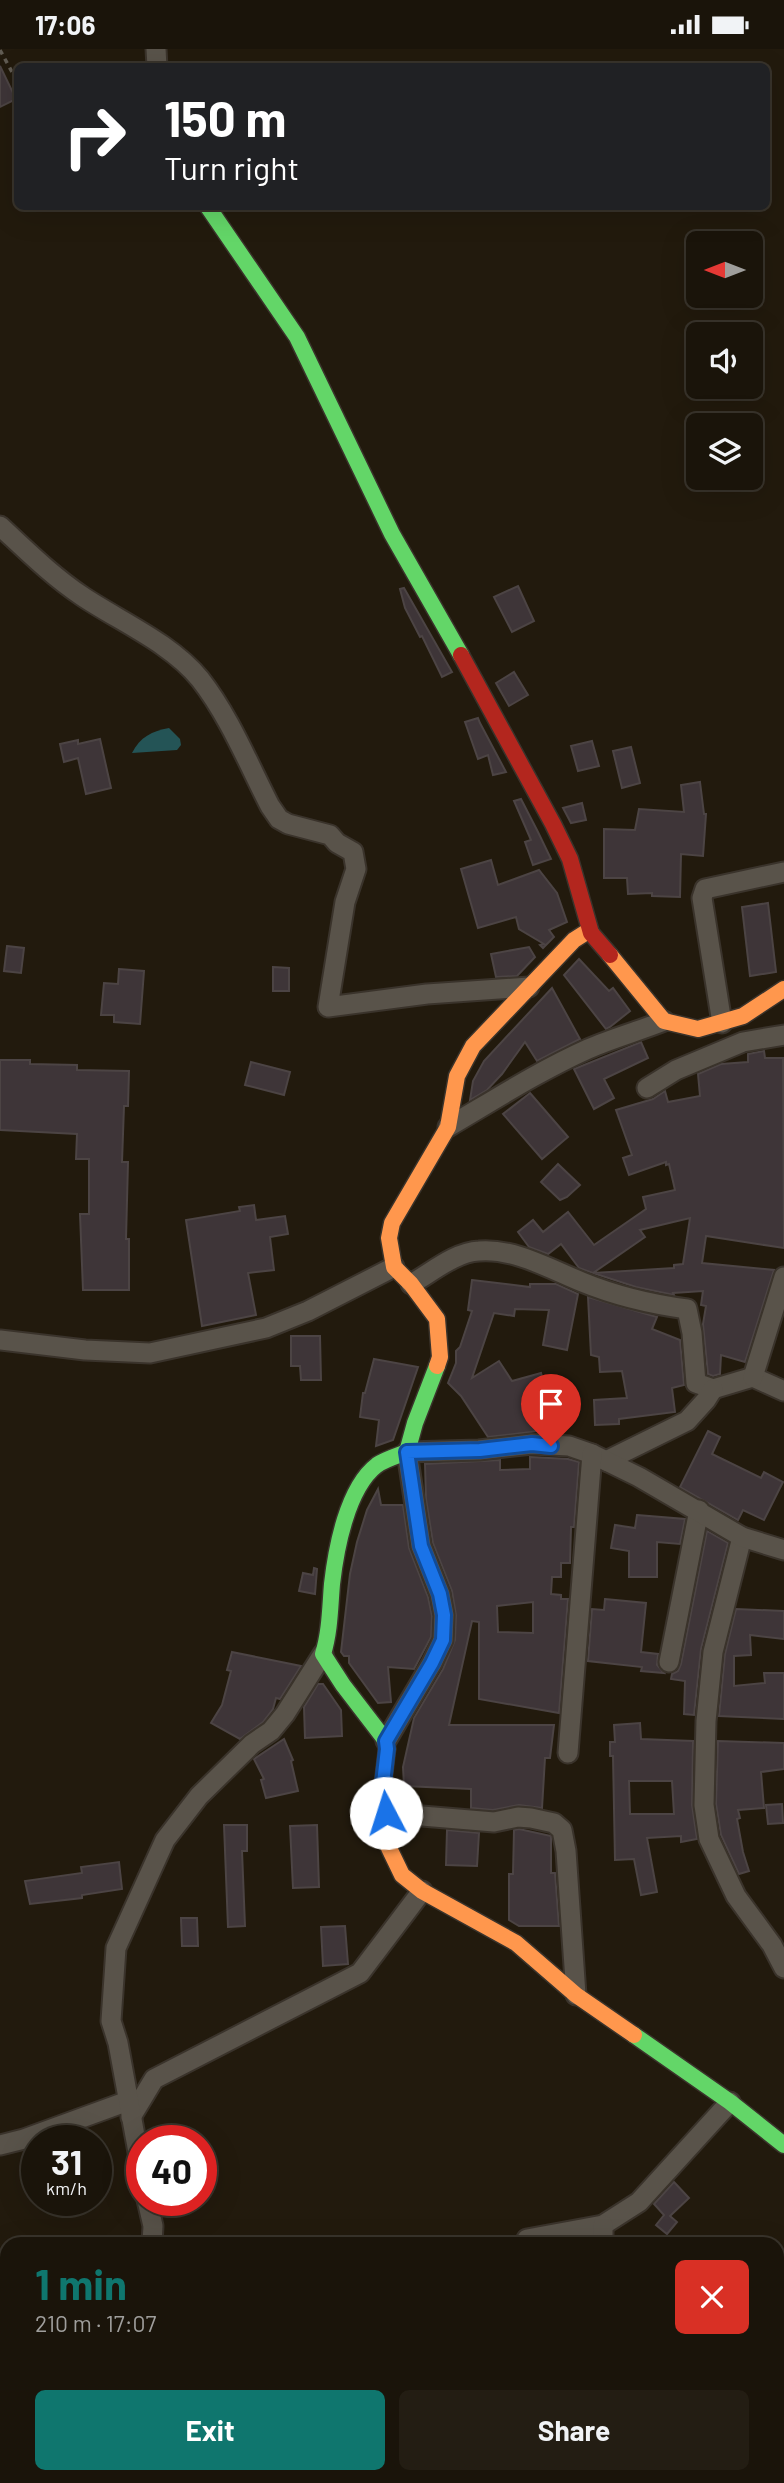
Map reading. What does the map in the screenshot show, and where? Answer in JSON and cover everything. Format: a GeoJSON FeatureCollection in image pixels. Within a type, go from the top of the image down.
{"type":"FeatureCollection","features":[{"type":"Feature","properties":{"kind":"street"},"geometry":{"type":"LineString","coordinates":[[210,210],[297,337],[392,534],[495,715],[553,824],[570,859],[591,933],[664,1021]]}},
{"type":"Feature","properties":{"kind":"street"},"geometry":{"type":"LineString","coordinates":[[0,526],[58,578],[82,596],[157,641],[198,677],[219,707],[279,819],[330,835],[337,843],[353,852],[356,869],[340,928],[328,1007],[427,994],[529,988]]}},
{"type":"Feature","properties":{"kind":"street"},"geometry":{"type":"LineString","coordinates":[[722,1023],[702,898],[705,889],[784,872]]}},
{"type":"Feature","properties":{"kind":"street"},"geometry":{"type":"LineString","coordinates":[[386,1741],[443,1640],[444,1615],[440,1594],[421,1546],[407,1452],[440,1357],[437,1319],[394,1267],[389,1238],[392,1223],[448,1127],[457,1076],[473,1046],[574,940],[585,933],[591,933]]}},
{"type":"Feature","properties":{"kind":"street"},"geometry":{"type":"LineString","coordinates":[[448,1127],[507,1090],[579,1053],[664,1021],[698,1029],[722,1023],[743,1016],[784,989]]}},
{"type":"Feature","properties":{"kind":"street"},"geometry":{"type":"LineString","coordinates":[[647,1089],[677,1070],[743,1042],[784,1035]]}},
{"type":"Feature","properties":{"kind":"street"},"geometry":{"type":"LineString","coordinates":[[411,1285],[461,1255],[479,1251],[506,1254],[648,1304],[687,1309],[696,1383],[713,1389],[752,1377],[784,1391]]}},
{"type":"Feature","properties":{"kind":"street"},"geometry":{"type":"LineString","coordinates":[[0,1340],[85,1350],[150,1353],[266,1328],[309,1311],[394,1267]]}},
{"type":"Feature","properties":{"kind":"street"},"geometry":{"type":"LineString","coordinates":[[752,1377],[784,1277]]}},
{"type":"Feature","properties":{"kind":"street"},"geometry":{"type":"LineString","coordinates":[[599,1457],[687,1421],[713,1389]]}},
{"type":"Feature","properties":{"kind":"street"},"geometry":{"type":"LineString","coordinates":[[132,2125],[118,2043],[111,2021],[116,1948],[165,1840],[199,1796],[252,1744],[271,1731],[323,1654],[328,1640],[333,1580],[348,1513],[357,1489],[377,1465],[407,1452],[480,1450],[532,1444],[569,1446],[599,1457],[699,1510],[743,1537],[784,1550]]}},
{"type":"Feature","properties":{"kind":"street"},"geometry":{"type":"LineString","coordinates":[[568,1753],[599,1457]]}},
{"type":"Feature","properties":{"kind":"street"},"geometry":{"type":"LineString","coordinates":[[669,1662],[699,1510]]}},
{"type":"Feature","properties":{"kind":"street"},"geometry":{"type":"LineString","coordinates":[[743,1537],[713,1652],[706,1721],[704,1805],[709,1839],[736,1896],[772,1945],[784,1968]]}},
{"type":"Feature","properties":{"kind":"street"},"geometry":{"type":"LineString","coordinates":[[323,1654],[386,1741],[383,1783],[389,1847],[402,1874],[422,1891],[516,1943],[576,1995],[730,2102],[784,2145]]}},
{"type":"Feature","properties":{"kind":"street"},"geometry":{"type":"LineString","coordinates":[[386,1813],[494,1822],[518,1817],[531,1818],[554,1823],[562,1830],[566,1851],[576,1995]]}},
{"type":"Feature","properties":{"kind":"street"},"geometry":{"type":"LineString","coordinates":[[0,2145],[129,2109],[154,2079],[360,1973],[422,1891]]}},
{"type":"Feature","properties":{"kind":"street"},"geometry":{"type":"LineString","coordinates":[[557,2237],[603,2234],[639,2202],[730,2102]]}},
{"type":"Feature","properties":{"kind":"street"},"geometry":{"type":"LineString","coordinates":[[151,2216],[152,2237]]}},
{"type":"Feature","properties":{"kind":"path"},"geometry":{"type":"LineString","coordinates":[[0,50],[14,76]]}},
{"type":"Feature","properties":{"kind":"water"},"geometry":{"type":"Polygon","coordinates":[[[169,728],[180,739],[181,745],[177,750],[132,753],[147,736],[169,728]]]}},
{"type":"Feature","properties":{"kind":"building"},"geometry":{"type":"Polygon","coordinates":[[[0,66],[14,100],[0,107],[0,66]]]}},
{"type":"Feature","properties":{"kind":"building"},"geometry":{"type":"Polygon","coordinates":[[[518,586],[534,621],[512,632],[494,597],[518,586]]]}},
{"type":"Feature","properties":{"kind":"building"},"geometry":{"type":"Polygon","coordinates":[[[404,588],[452,672],[442,677],[405,608],[400,589],[404,588]]]}},
{"type":"Feature","properties":{"kind":"building"},"geometry":{"type":"Polygon","coordinates":[[[514,672],[528,695],[509,706],[496,683],[514,672]]]}},
{"type":"Feature","properties":{"kind":"building"},"geometry":{"type":"Polygon","coordinates":[[[478,718],[506,772],[493,775],[488,755],[478,759],[465,722],[478,718]]]}},
{"type":"Feature","properties":{"kind":"building"},"geometry":{"type":"Polygon","coordinates":[[[100,739],[111,788],[86,794],[78,758],[64,762],[60,744],[78,740],[78,744],[100,739]]]}},
{"type":"Feature","properties":{"kind":"building"},"geometry":{"type":"Polygon","coordinates":[[[592,741],[599,766],[578,771],[571,746],[592,741]]]}},
{"type":"Feature","properties":{"kind":"building"},"geometry":{"type":"Polygon","coordinates":[[[631,747],[640,783],[622,788],[613,751],[631,747]]]}},
{"type":"Feature","properties":{"kind":"building"},"geometry":{"type":"Polygon","coordinates":[[[700,782],[706,814],[703,856],[681,854],[680,897],[652,896],[652,893],[628,894],[627,878],[604,878],[604,829],[635,830],[639,809],[684,812],[681,785],[700,782]]]}},
{"type":"Feature","properties":{"kind":"building"},"geometry":{"type":"Polygon","coordinates":[[[521,799],[551,859],[533,865],[525,842],[531,840],[514,801],[521,799]]]}},
{"type":"Feature","properties":{"kind":"building"},"geometry":{"type":"Polygon","coordinates":[[[582,803],[586,820],[571,823],[563,808],[582,803]]]}},
{"type":"Feature","properties":{"kind":"building"},"geometry":{"type":"Polygon","coordinates":[[[491,860],[498,885],[539,870],[557,893],[567,922],[549,930],[554,937],[543,948],[540,945],[544,944],[519,929],[516,917],[478,928],[461,869],[491,860]]]}},
{"type":"Feature","properties":{"kind":"building"},"geometry":{"type":"Polygon","coordinates":[[[768,903],[776,972],[750,976],[742,907],[768,903]]]}},
{"type":"Feature","properties":{"kind":"building"},"geometry":{"type":"Polygon","coordinates":[[[7,946],[24,948],[21,973],[4,971],[7,946]]]}},
{"type":"Feature","properties":{"kind":"building"},"geometry":{"type":"Polygon","coordinates":[[[529,947],[535,957],[517,976],[496,977],[491,954],[529,947]]]}},
{"type":"Feature","properties":{"kind":"building"},"geometry":{"type":"Polygon","coordinates":[[[579,959],[609,991],[613,988],[630,1011],[606,1029],[564,975],[579,959]]]}},
{"type":"Feature","properties":{"kind":"building"},"geometry":{"type":"Polygon","coordinates":[[[273,967],[289,968],[289,991],[273,991],[273,967]]]}},
{"type":"Feature","properties":{"kind":"building"},"geometry":{"type":"Polygon","coordinates":[[[119,969],[144,971],[140,1024],[114,1022],[114,1015],[101,1015],[104,983],[118,984],[119,969]]]}},
{"type":"Feature","properties":{"kind":"building"},"geometry":{"type":"Polygon","coordinates":[[[552,988],[580,1039],[537,1061],[525,1042],[487,1090],[470,1100],[473,1081],[484,1061],[552,988]]]}},
{"type":"Feature","properties":{"kind":"building"},"geometry":{"type":"Polygon","coordinates":[[[641,1042],[648,1058],[604,1079],[614,1098],[594,1109],[574,1069],[641,1042]]]}},
{"type":"Feature","properties":{"kind":"building"},"geometry":{"type":"Polygon","coordinates":[[[764,1051],[765,1058],[783,1058],[784,1248],[706,1236],[702,1263],[774,1270],[745,1362],[721,1355],[720,1374],[708,1374],[703,1324],[706,1306],[701,1305],[703,1291],[673,1293],[674,1295],[636,1287],[593,1273],[579,1268],[561,1244],[548,1254],[529,1247],[518,1232],[533,1220],[543,1232],[568,1212],[594,1245],[646,1209],[643,1197],[675,1190],[669,1164],[666,1165],[666,1162],[629,1175],[623,1158],[632,1155],[616,1110],[653,1099],[665,1091],[668,1102],[700,1096],[698,1074],[721,1064],[748,1062],[748,1054],[764,1051]],[[690,1218],[640,1230],[645,1237],[593,1273],[674,1268],[674,1265],[683,1264],[690,1218]]]}},
{"type":"Feature","properties":{"kind":"building"},"geometry":{"type":"Polygon","coordinates":[[[0,1060],[77,1065],[77,1070],[129,1071],[128,1106],[124,1106],[122,1162],[128,1162],[126,1239],[129,1239],[129,1290],[83,1290],[80,1214],[89,1214],[89,1159],[76,1159],[77,1134],[0,1130],[0,1060]]]}},
{"type":"Feature","properties":{"kind":"building"},"geometry":{"type":"Polygon","coordinates":[[[251,1062],[290,1072],[284,1095],[245,1085],[251,1062]]]}},
{"type":"Feature","properties":{"kind":"building"},"geometry":{"type":"Polygon","coordinates":[[[530,1093],[568,1137],[542,1159],[503,1114],[530,1093]]]}},
{"type":"Feature","properties":{"kind":"building"},"geometry":{"type":"Polygon","coordinates":[[[558,1164],[580,1185],[560,1200],[541,1182],[558,1164]]]}},
{"type":"Feature","properties":{"kind":"building"},"geometry":{"type":"Polygon","coordinates":[[[254,1205],[256,1220],[285,1216],[288,1234],[270,1237],[274,1270],[248,1273],[256,1315],[202,1326],[186,1220],[240,1211],[239,1207],[254,1205]]]}},
{"type":"Feature","properties":{"kind":"building"},"geometry":{"type":"Polygon","coordinates":[[[472,1280],[530,1287],[530,1284],[556,1284],[578,1294],[567,1350],[543,1345],[549,1310],[515,1309],[514,1316],[494,1313],[472,1378],[499,1361],[512,1381],[541,1373],[550,1406],[555,1406],[559,1426],[488,1437],[461,1396],[448,1383],[456,1363],[456,1351],[460,1347],[472,1311],[468,1310],[472,1280]]]}},
{"type":"Feature","properties":{"kind":"building"},"geometry":{"type":"Polygon","coordinates":[[[588,1297],[657,1317],[652,1329],[680,1340],[684,1385],[672,1388],[675,1412],[619,1419],[619,1424],[595,1425],[594,1400],[627,1398],[622,1371],[600,1372],[599,1357],[591,1355],[588,1297]]]}},
{"type":"Feature","properties":{"kind":"building"},"geometry":{"type":"Polygon","coordinates":[[[291,1336],[320,1336],[321,1380],[301,1380],[300,1366],[291,1366],[291,1336]]]}},
{"type":"Feature","properties":{"kind":"building"},"geometry":{"type":"Polygon","coordinates":[[[374,1359],[418,1367],[393,1440],[376,1446],[379,1420],[360,1417],[363,1393],[374,1359]]]}},
{"type":"Feature","properties":{"kind":"building"},"geometry":{"type":"Polygon","coordinates":[[[708,1431],[720,1437],[712,1454],[761,1478],[764,1472],[783,1482],[764,1520],[743,1510],[738,1520],[680,1487],[708,1431]]]}},
{"type":"Feature","properties":{"kind":"building"},"geometry":{"type":"Polygon","coordinates":[[[530,1457],[579,1462],[574,1527],[571,1527],[570,1563],[561,1563],[561,1577],[552,1577],[551,1594],[568,1599],[559,1713],[479,1699],[479,1622],[472,1621],[449,1725],[554,1725],[550,1758],[545,1758],[542,1808],[519,1805],[493,1810],[471,1808],[471,1789],[404,1786],[403,1767],[414,1718],[443,1669],[455,1640],[456,1615],[452,1591],[433,1543],[426,1499],[425,1464],[500,1460],[500,1470],[530,1469],[530,1457]],[[533,1602],[497,1606],[498,1632],[533,1633],[533,1602]]]}},
{"type":"Feature","properties":{"kind":"building"},"geometry":{"type":"Polygon","coordinates":[[[378,1489],[381,1505],[403,1505],[409,1548],[428,1597],[432,1616],[431,1637],[414,1669],[388,1667],[391,1702],[378,1703],[349,1663],[349,1656],[344,1656],[341,1652],[350,1574],[357,1542],[367,1510],[378,1489]]]}},
{"type":"Feature","properties":{"kind":"building"},"geometry":{"type":"Polygon","coordinates":[[[637,1515],[685,1519],[680,1544],[657,1542],[657,1577],[629,1577],[629,1551],[611,1548],[615,1525],[635,1528],[637,1515]]]}},
{"type":"Feature","properties":{"kind":"building"},"geometry":{"type":"Polygon","coordinates":[[[707,1531],[728,1543],[701,1649],[694,1715],[684,1714],[685,1681],[671,1679],[681,1664],[707,1531]]]}},
{"type":"Feature","properties":{"kind":"building"},"geometry":{"type":"Polygon","coordinates":[[[314,1568],[317,1569],[315,1594],[299,1591],[303,1573],[313,1575],[314,1568]]]}},
{"type":"Feature","properties":{"kind":"building"},"geometry":{"type":"Polygon","coordinates":[[[605,1599],[646,1603],[641,1652],[658,1654],[657,1665],[664,1673],[641,1671],[642,1667],[588,1661],[592,1609],[604,1610],[605,1599]]]}},
{"type":"Feature","properties":{"kind":"building"},"geometry":{"type":"Polygon","coordinates":[[[736,1609],[784,1611],[784,1639],[750,1635],[751,1655],[734,1656],[734,1686],[765,1683],[764,1673],[784,1673],[784,1719],[719,1716],[725,1654],[736,1609]]]}},
{"type":"Feature","properties":{"kind":"building"},"geometry":{"type":"Polygon","coordinates":[[[232,1652],[301,1666],[280,1699],[276,1698],[273,1709],[263,1722],[240,1739],[211,1723],[222,1705],[231,1671],[227,1670],[232,1652]]]}},
{"type":"Feature","properties":{"kind":"building"},"geometry":{"type":"Polygon","coordinates":[[[318,1684],[323,1684],[341,1710],[342,1736],[305,1738],[304,1707],[318,1684]]]}},
{"type":"Feature","properties":{"kind":"building"},"geometry":{"type":"Polygon","coordinates":[[[640,1723],[641,1739],[693,1741],[692,1805],[697,1839],[681,1842],[681,1836],[647,1838],[657,1892],[641,1895],[634,1859],[615,1860],[613,1756],[610,1756],[610,1742],[615,1742],[614,1725],[640,1723]],[[629,1781],[630,1814],[674,1814],[672,1781],[629,1781]]]}},
{"type":"Feature","properties":{"kind":"building"},"geometry":{"type":"Polygon","coordinates":[[[284,1739],[293,1760],[291,1761],[298,1791],[266,1798],[261,1780],[264,1779],[254,1759],[284,1739]]]}},
{"type":"Feature","properties":{"kind":"building"},"geometry":{"type":"Polygon","coordinates":[[[718,1741],[784,1743],[784,1769],[761,1772],[764,1808],[738,1810],[740,1818],[737,1819],[749,1871],[739,1874],[721,1835],[716,1804],[718,1741]]]}},
{"type":"Feature","properties":{"kind":"building"},"geometry":{"type":"Polygon","coordinates":[[[782,1804],[783,1823],[768,1824],[766,1805],[782,1804]]]}},
{"type":"Feature","properties":{"kind":"building"},"geometry":{"type":"Polygon","coordinates":[[[224,1825],[247,1825],[247,1851],[242,1851],[245,1926],[228,1927],[224,1825]]]}},
{"type":"Feature","properties":{"kind":"building"},"geometry":{"type":"Polygon","coordinates":[[[317,1825],[319,1887],[293,1888],[290,1826],[317,1825]]]}},
{"type":"Feature","properties":{"kind":"building"},"geometry":{"type":"Polygon","coordinates":[[[447,1830],[479,1833],[477,1866],[446,1865],[447,1830]]]}},
{"type":"Feature","properties":{"kind":"building"},"geometry":{"type":"Polygon","coordinates":[[[514,1830],[551,1836],[551,1873],[555,1873],[559,1926],[519,1926],[509,1920],[509,1874],[513,1874],[514,1830]]]}},
{"type":"Feature","properties":{"kind":"building"},"geometry":{"type":"Polygon","coordinates":[[[119,1862],[122,1889],[82,1895],[82,1898],[30,1904],[25,1881],[82,1873],[81,1867],[119,1862]]]}},
{"type":"Feature","properties":{"kind":"building"},"geometry":{"type":"Polygon","coordinates":[[[181,1918],[197,1918],[198,1946],[182,1946],[181,1918]]]}},
{"type":"Feature","properties":{"kind":"building"},"geometry":{"type":"Polygon","coordinates":[[[345,1926],[348,1964],[323,1966],[321,1927],[345,1926]]]}},
{"type":"Feature","properties":{"kind":"building"},"geometry":{"type":"Polygon","coordinates":[[[674,2182],[689,2198],[670,2216],[677,2222],[667,2234],[656,2225],[664,2215],[654,2204],[674,2182]]]}},
{"type":"Feature","properties":{"kind":"traffic: fast"},"geometry":{"type":"LineString","coordinates":[[210,210],[297,337],[392,534],[461,655]]}},
{"type":"Feature","properties":{"kind":"traffic: fast"},"geometry":{"type":"LineString","coordinates":[[387,1749],[386,1741],[323,1654],[340,1537],[351,1504],[358,1488],[377,1465],[407,1452],[437,1366]]}},
{"type":"Feature","properties":{"kind":"traffic: fast"},"geometry":{"type":"LineString","coordinates":[[634,2035],[730,2102],[784,2145]]}},
{"type":"Feature","properties":{"kind":"traffic: slow"},"geometry":{"type":"LineString","coordinates":[[437,1366],[440,1357],[437,1319],[411,1284],[394,1267],[389,1238],[392,1223],[448,1127],[457,1076],[473,1046],[574,940],[585,933],[591,933]]}},
{"type":"Feature","properties":{"kind":"traffic: slow"},"geometry":{"type":"LineString","coordinates":[[610,955],[664,1021],[698,1029],[743,1016],[784,989]]}},
{"type":"Feature","properties":{"kind":"traffic: slow"},"geometry":{"type":"LineString","coordinates":[[387,1749],[383,1783],[389,1848],[402,1875],[422,1891],[516,1943],[576,1995],[634,2035]]}},
{"type":"Feature","properties":{"kind":"traffic: jam"},"geometry":{"type":"LineString","coordinates":[[461,655],[570,859],[591,933],[610,955]]}},
{"type":"Feature","properties":{"kind":"route"},"geometry":{"type":"LineString","coordinates":[[386,1813],[383,1783],[386,1741],[443,1640],[444,1615],[440,1594],[421,1546],[407,1452],[480,1450],[532,1444],[551,1446]]}}]}
